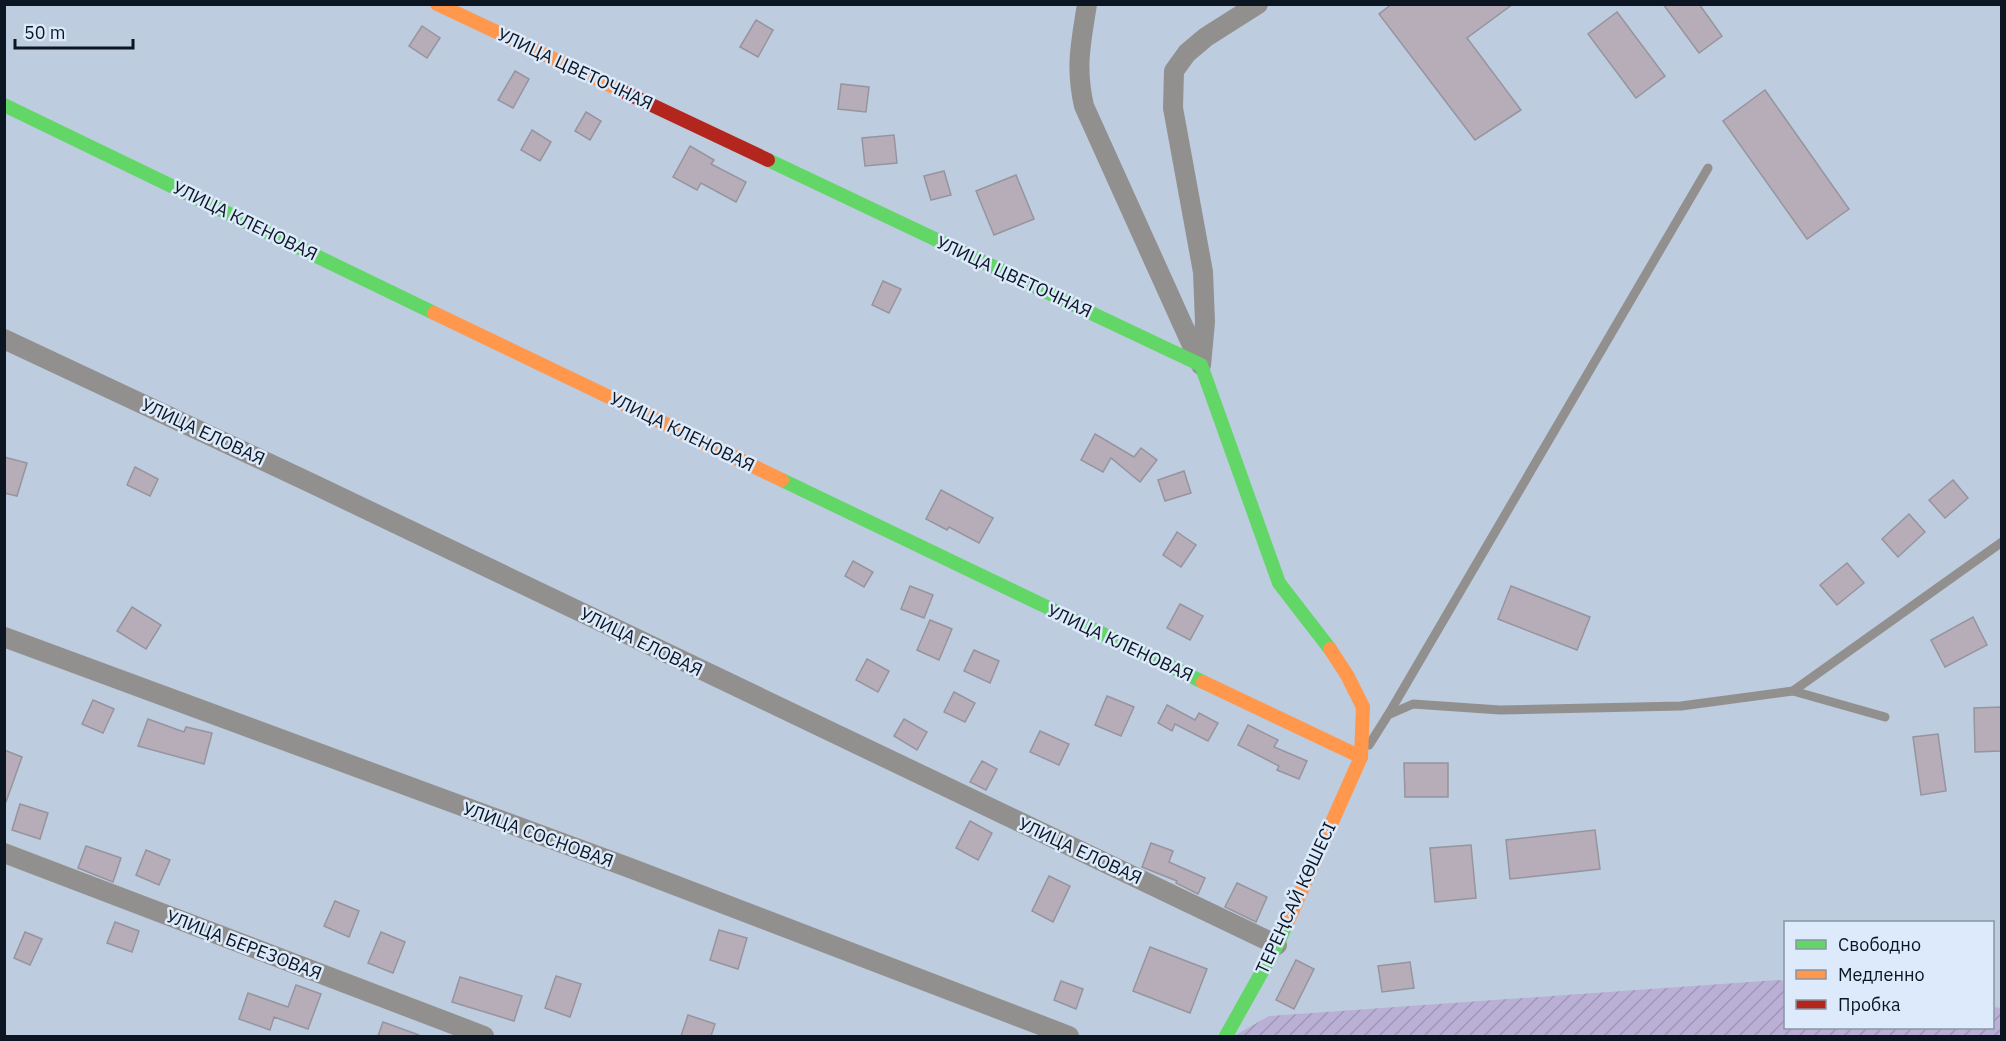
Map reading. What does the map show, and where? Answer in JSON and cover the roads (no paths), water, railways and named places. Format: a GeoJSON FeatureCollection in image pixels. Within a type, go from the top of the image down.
{"type":"FeatureCollection","features":[{"type":"Feature","properties":{"kind":"street","name":"УЛИЦА ЦВЕТОЧНАЯ"},"geometry":{"type":"LineString","coordinates":[[438,4],[1201,365]]}},
{"type":"Feature","properties":{"kind":"street"},"geometry":{"type":"LineString","coordinates":[[1087,4],[1078,61],[1078,83],[1084,106],[1201,365],[1279,583],[1347,675],[1363,707],[1361,757]]}},
{"type":"Feature","properties":{"kind":"street"},"geometry":{"type":"LineString","coordinates":[[1201,365],[1205,322],[1203,272],[1173,108],[1174,71],[1186,52],[1258,4]]}},
{"type":"Feature","properties":{"kind":"street","name":"УЛИЦА КЛЕНОВАЯ"},"geometry":{"type":"LineString","coordinates":[[4,105],[992,582],[1361,757]]}},
{"type":"Feature","properties":{"kind":"street","name":"УЛИЦА ЕЛОВАЯ"},"geometry":{"type":"LineString","coordinates":[[4,339],[313,484],[1277,945]]}},
{"type":"Feature","properties":{"kind":"street","name":"УЛИЦА СОСНОВАЯ"},"geometry":{"type":"LineString","coordinates":[[4,637],[618,864],[1069,1036]]}},
{"type":"Feature","properties":{"kind":"street","name":"ТЕРЕҢСАЙ КӨШЕСІ"},"geometry":{"type":"LineString","coordinates":[[1226,1036],[1277,945],[1361,757]]}},
{"type":"Feature","properties":{"kind":"street","name":"УЛИЦА БЕРЕЗОВАЯ"},"geometry":{"type":"LineString","coordinates":[[4,853],[484,1036]]}},
{"type":"Feature","properties":{"kind":"lane"},"geometry":{"type":"LineString","coordinates":[[1361,757],[1388,715],[1708,168]]}},
{"type":"Feature","properties":{"kind":"lane"},"geometry":{"type":"LineString","coordinates":[[1793,691],[2001,542]]}},
{"type":"Feature","properties":{"kind":"lane"},"geometry":{"type":"LineString","coordinates":[[1388,715],[1413,704],[1500,710],[1681,706],[1793,691],[1885,717]]}}]}
